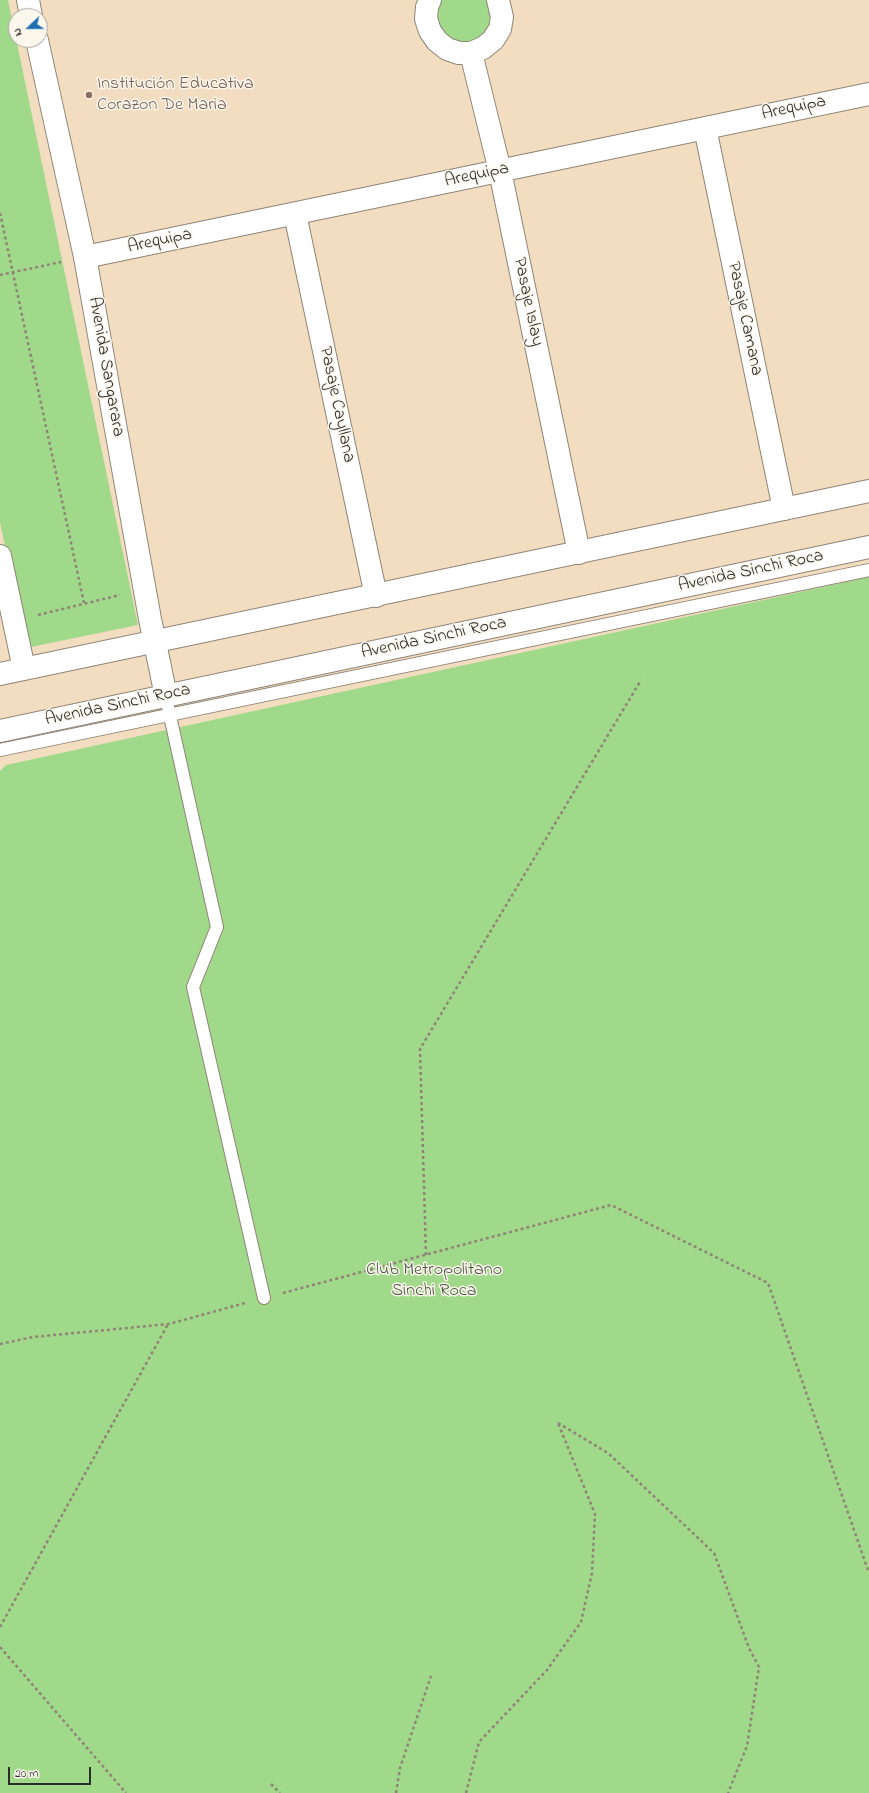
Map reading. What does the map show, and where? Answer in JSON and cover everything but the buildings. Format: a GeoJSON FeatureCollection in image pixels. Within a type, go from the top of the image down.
{"type":"FeatureCollection","features":[{"type":"Feature","properties":{"kind":"street"},"geometry":{"type":"LineString","coordinates":[[430,0],[427,7],[426,19],[430,31],[437,42],[447,49],[459,53],[471,52],[483,48],[493,40],[500,30],[502,17],[498,0]]}},
{"type":"Feature","properties":{"kind":"street","name":"Avenida Sangarara"},"geometry":{"type":"LineString","coordinates":[[39,48],[85,257],[145,589],[168,706]]}},
{"type":"Feature","properties":{"kind":"street","name":"Pasaje Islay"},"geometry":{"type":"LineString","coordinates":[[471,52],[500,171],[579,553]]}},
{"type":"Feature","properties":{"kind":"street","name":"Arequipa"},"geometry":{"type":"LineString","coordinates":[[85,257],[869,94]]}},
{"type":"Feature","properties":{"kind":"street","name":"Pasaje Camana"},"geometry":{"type":"LineString","coordinates":[[705,128],[784,509]]}},
{"type":"Feature","properties":{"kind":"street","name":"Pasaje Cayllana"},"geometry":{"type":"LineString","coordinates":[[295,214],[376,596]]}},
{"type":"Feature","properties":{"kind":"street"},"geometry":{"type":"LineString","coordinates":[[0,674],[156,643],[869,491]]}},
{"type":"Feature","properties":{"kind":"street","name":"Avenida Sinchi Roca"},"geometry":{"type":"LineString","coordinates":[[0,731],[168,706],[704,582],[869,547]]}},
{"type":"Feature","properties":{"kind":"street"},"geometry":{"type":"LineString","coordinates":[[0,556],[24,669]]}},
{"type":"Feature","properties":{"kind":"lane"},"geometry":{"type":"LineString","coordinates":[[0,750],[168,706],[708,604],[869,570]]}},
{"type":"Feature","properties":{"kind":"lane"},"geometry":{"type":"LineString","coordinates":[[704,582],[708,604]]}},
{"type":"Feature","properties":{"kind":"lane"},"geometry":{"type":"LineString","coordinates":[[168,706],[217,928],[193,987],[264,1298]]}},
{"type":"Feature","properties":{"kind":"path"},"geometry":{"type":"LineString","coordinates":[[0,213],[84,603]]}},
{"type":"Feature","properties":{"kind":"path"},"geometry":{"type":"LineString","coordinates":[[0,276],[85,257]]}},
{"type":"Feature","properties":{"kind":"path"},"geometry":{"type":"LineString","coordinates":[[14,621],[145,589]]}},
{"type":"Feature","properties":{"kind":"path"},"geometry":{"type":"LineString","coordinates":[[426,1255],[420,1050],[641,680]]}},
{"type":"Feature","properties":{"kind":"path"},"geometry":{"type":"LineString","coordinates":[[0,1344],[33,1337],[169,1324],[611,1205],[768,1283],[869,1573]]}},
{"type":"Feature","properties":{"kind":"path"},"geometry":{"type":"LineString","coordinates":[[0,1627],[169,1324]]}},
{"type":"Feature","properties":{"kind":"path"},"geometry":{"type":"LineString","coordinates":[[466,1793],[479,1742],[547,1670],[582,1622],[592,1573],[595,1514],[558,1423],[608,1453],[714,1553],[749,1648],[759,1667],[747,1746],[728,1793]]}},
{"type":"Feature","properties":{"kind":"path"},"geometry":{"type":"LineString","coordinates":[[0,1647],[126,1793]]}},
{"type":"Feature","properties":{"kind":"path"},"geometry":{"type":"LineString","coordinates":[[396,1793],[400,1768],[430,1676]]}},
{"type":"Feature","properties":{"kind":"path"},"geometry":{"type":"LineString","coordinates":[[271,1784],[280,1793]]}},
{"type":"Feature","properties":{"kind":"green space"},"geometry":{"type":"Polygon","coordinates":[[[0,0],[8,0],[10,8],[8,8],[8,48],[18,48],[138,625],[26,648],[0,522],[0,0]]]}},
{"type":"Feature","properties":{"kind":"green space"},"geometry":{"type":"Polygon","coordinates":[[[438,0],[490,0],[493,21],[483,38],[464,45],[445,38],[434,21],[438,0]]]}},
{"type":"Feature","properties":{"kind":"green space","name":"Club Metropolitano Sinchi Roca"},"geometry":{"type":"Polygon","coordinates":[[[869,577],[869,1793],[0,1793],[0,771],[6,765],[869,577]]]}},
{"type":"Feature","properties":{"kind":"place","name":"Institución Educativa Corazon De Maria"},"geometry":{"type":"Point","coordinates":[89,95]}}]}
